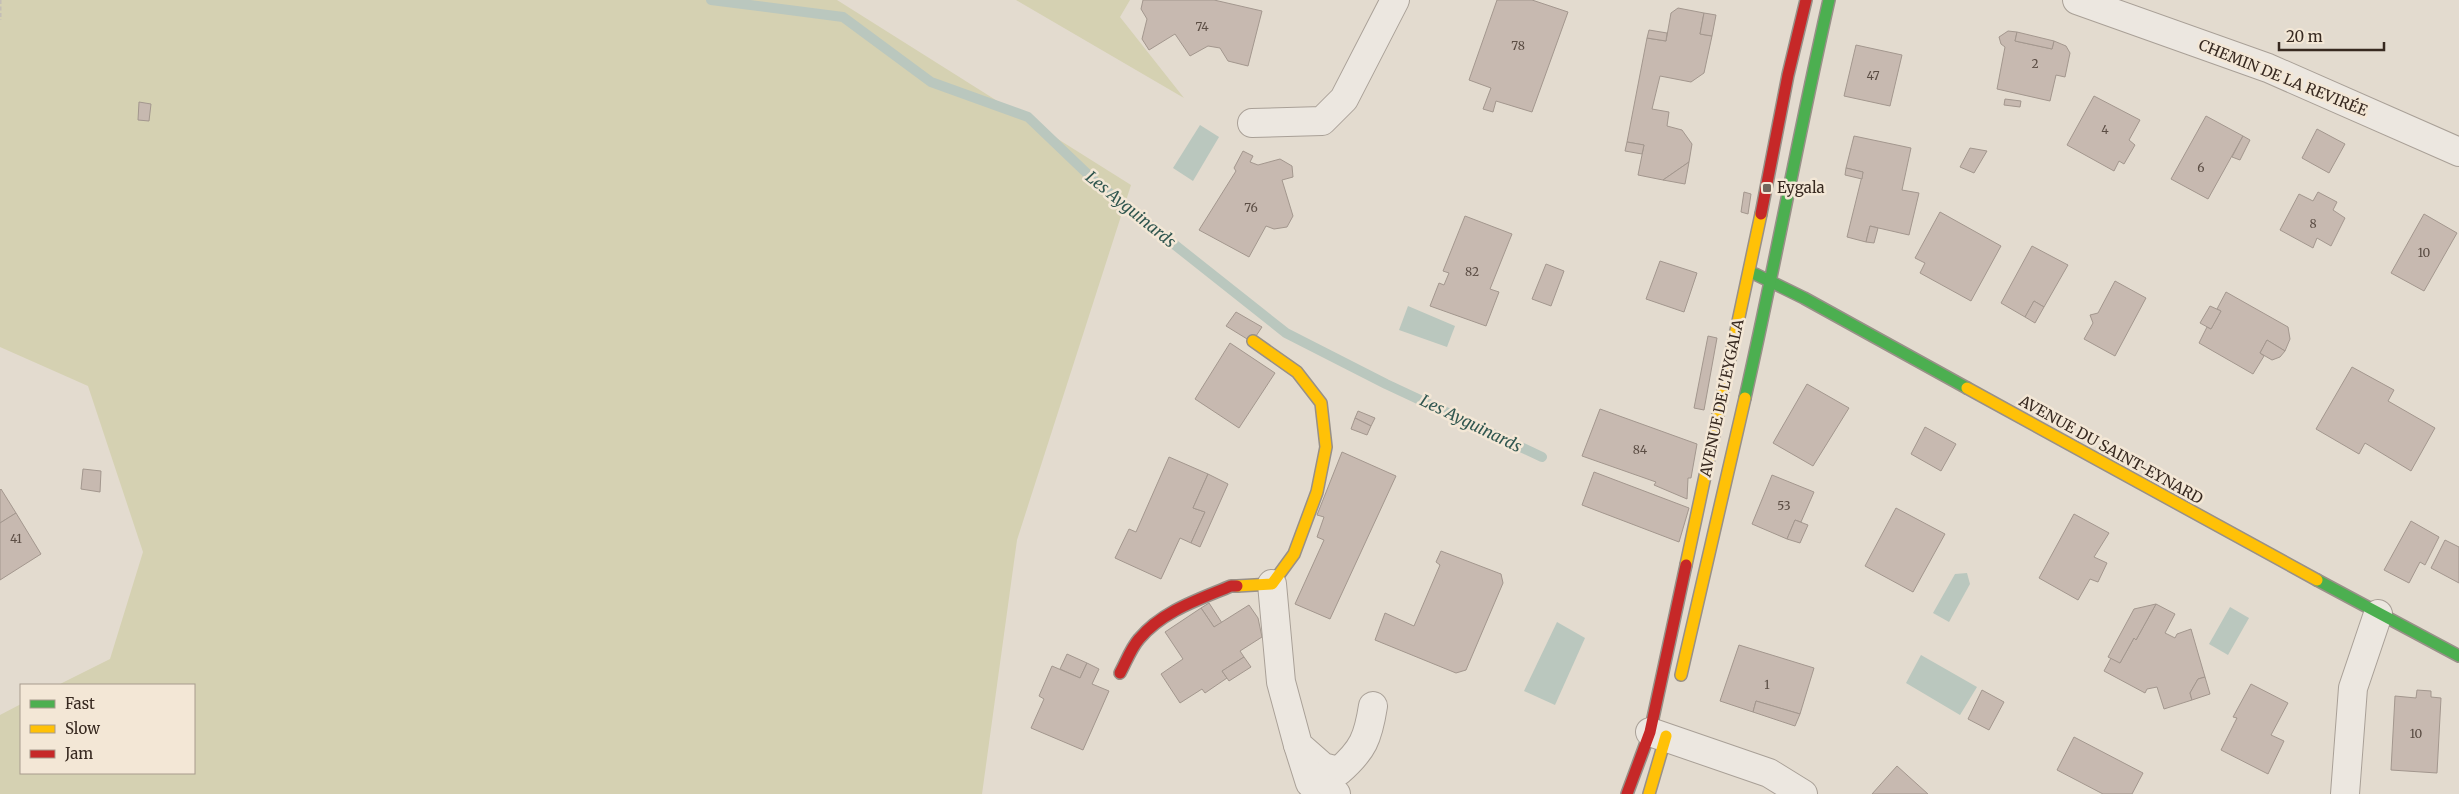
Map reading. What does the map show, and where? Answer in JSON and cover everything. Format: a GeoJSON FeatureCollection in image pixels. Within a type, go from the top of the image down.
{"type":"FeatureCollection","features":[{"type":"Feature","properties":{"kind":"street"},"geometry":{"type":"LineString","coordinates":[[1252,123],[1322,121],[1344,99],[1395,0]]}},
{"type":"Feature","properties":{"kind":"street","name":"AVENUE DE L'EYGALA"},"geometry":{"type":"LineString","coordinates":[[1649,794],[1748,272],[1767,188],[1788,75],[1806,0]]}},
{"type":"Feature","properties":{"kind":"street","name":"AVENUE DE L'EYGALA"},"geometry":{"type":"LineString","coordinates":[[1679,682],[1772,281],[1810,83],[1829,0]]}},
{"type":"Feature","properties":{"kind":"street","name":"CHEMIN DE LA REVIRÉE"},"geometry":{"type":"LineString","coordinates":[[2077,0],[2268,68],[2459,152]]}},
{"type":"Feature","properties":{"kind":"street","name":"AVENUE DU SAINT-EYNARD"},"geometry":{"type":"LineString","coordinates":[[1748,272],[1772,281],[2378,614],[2459,656]]}},
{"type":"Feature","properties":{"kind":"street"},"geometry":{"type":"LineString","coordinates":[[1253,341],[1297,372],[1321,403],[1326,447],[1317,492],[1294,554],[1272,584],[1281,682],[1298,745],[1310,783],[1336,794]]}},
{"type":"Feature","properties":{"kind":"street"},"geometry":{"type":"LineString","coordinates":[[1120,673],[1139,639],[1159,620],[1195,601],[1231,586],[1272,584]]}},
{"type":"Feature","properties":{"kind":"street"},"geometry":{"type":"LineString","coordinates":[[2346,794],[2353,688],[2378,614]]}},
{"type":"Feature","properties":{"kind":"street"},"geometry":{"type":"LineString","coordinates":[[1298,745],[1323,767],[1339,771],[1357,755],[1370,730],[1373,706]]}},
{"type":"Feature","properties":{"kind":"street"},"geometry":{"type":"LineString","coordinates":[[1661,732],[1768,773],[1803,794]]}},
{"type":"Feature","properties":{"kind":"street","name":"AVENUE DE L'EYGALA"},"geometry":{"type":"LineString","coordinates":[[1627,794],[1661,732]]}},
{"type":"Feature","properties":{"kind":"path"},"geometry":{"type":"LineString","coordinates":[[0,0],[0,20]]}},
{"type":"Feature","properties":{"kind":"shaded area"},"geometry":{"type":"Polygon","coordinates":[[[0,0],[837,0],[1131,185],[1017,540],[982,794],[0,794],[0,715],[20,705],[20,774],[195,774],[195,684],[60,684],[110,659],[143,552],[88,386],[0,347],[0,0]]]}},
{"type":"Feature","properties":{"kind":"shaded area"},"geometry":{"type":"Polygon","coordinates":[[[1016,0],[1130,0],[1120,17],[1184,98],[1016,0]]]}},
{"type":"Feature","properties":{"kind":"shaded area"},"geometry":{"type":"Polygon","coordinates":[[[1200,125],[1219,137],[1193,181],[1173,168],[1200,125]]]}},
{"type":"Feature","properties":{"kind":"shaded area"},"geometry":{"type":"Polygon","coordinates":[[[1408,306],[1455,326],[1447,347],[1399,330],[1408,306]]]}},
{"type":"Feature","properties":{"kind":"shaded area"},"geometry":{"type":"Polygon","coordinates":[[[1967,573],[1970,584],[1949,622],[1933,613],[1955,574],[1967,573]]]}},
{"type":"Feature","properties":{"kind":"shaded area"},"geometry":{"type":"Polygon","coordinates":[[[2230,607],[2249,618],[2228,655],[2209,644],[2230,607]]]}},
{"type":"Feature","properties":{"kind":"shaded area"},"geometry":{"type":"Polygon","coordinates":[[[1557,622],[1585,638],[1555,705],[1524,691],[1557,622]]]}},
{"type":"Feature","properties":{"kind":"shaded area"},"geometry":{"type":"Polygon","coordinates":[[[1921,655],[1977,687],[1960,715],[1906,683],[1921,655]]]}},
{"type":"Feature","properties":{"kind":"building"},"geometry":{"type":"Polygon","coordinates":[[[1143,0],[1214,0],[1262,11],[1248,66],[1228,61],[1220,48],[1208,46],[1190,56],[1175,34],[1149,50],[1142,39],[1147,19],[1141,9],[1143,0]]]}},
{"type":"Feature","properties":{"kind":"building"},"geometry":{"type":"Polygon","coordinates":[[[1497,0],[1532,0],[1568,12],[1532,112],[1496,101],[1493,112],[1483,109],[1491,88],[1469,80],[1497,0]]]}},
{"type":"Feature","properties":{"kind":"building"},"geometry":{"type":"Polygon","coordinates":[[[1678,8],[1704,13],[1700,34],[1712,36],[1704,73],[1691,82],[1660,76],[1652,109],[1669,112],[1667,126],[1682,130],[1692,144],[1689,162],[1663,180],[1638,175],[1644,145],[1627,142],[1647,38],[1666,41],[1671,13],[1678,8]]]}},
{"type":"Feature","properties":{"kind":"building"},"geometry":{"type":"Polygon","coordinates":[[[1704,13],[1716,15],[1712,36],[1700,34],[1704,13]]]}},
{"type":"Feature","properties":{"kind":"building"},"geometry":{"type":"Polygon","coordinates":[[[1649,30],[1667,33],[1666,41],[1647,38],[1649,30]]]}},
{"type":"Feature","properties":{"kind":"building"},"geometry":{"type":"Polygon","coordinates":[[[2008,31],[2017,32],[2015,41],[2052,49],[2054,41],[2066,46],[2070,53],[2065,77],[2056,75],[2050,101],[1997,89],[2005,47],[2001,44],[1999,37],[2008,31]]]}},
{"type":"Feature","properties":{"kind":"building"},"geometry":{"type":"Polygon","coordinates":[[[2017,32],[2054,41],[2052,49],[2015,41],[2017,32]]]}},
{"type":"Feature","properties":{"kind":"building"},"geometry":{"type":"Polygon","coordinates":[[[1856,45],[1902,55],[1890,106],[1844,96],[1856,45]]]}},
{"type":"Feature","properties":{"kind":"building"},"geometry":{"type":"Polygon","coordinates":[[[2094,96],[2140,120],[2129,140],[2135,145],[2124,164],[2119,161],[2114,171],[2067,145],[2094,96]]]}},
{"type":"Feature","properties":{"kind":"building"},"geometry":{"type":"Polygon","coordinates":[[[2005,99],[2021,101],[2020,107],[2004,105],[2005,99]]]}},
{"type":"Feature","properties":{"kind":"building"},"geometry":{"type":"Polygon","coordinates":[[[139,102],[151,104],[149,121],[138,120],[139,102]]]}},
{"type":"Feature","properties":{"kind":"building"},"geometry":{"type":"Polygon","coordinates":[[[2206,116],[2243,136],[2208,199],[2171,179],[2206,116]]]}},
{"type":"Feature","properties":{"kind":"building"},"geometry":{"type":"Polygon","coordinates":[[[2317,129],[2345,144],[2329,173],[2302,158],[2317,129]]]}},
{"type":"Feature","properties":{"kind":"building"},"geometry":{"type":"Polygon","coordinates":[[[1854,136],[1911,148],[1902,190],[1919,193],[1909,235],[1870,226],[1866,242],[1847,237],[1863,172],[1846,168],[1854,136]]]}},
{"type":"Feature","properties":{"kind":"building"},"geometry":{"type":"Polygon","coordinates":[[[2243,136],[2250,140],[2240,160],[2232,157],[2243,136]]]}},
{"type":"Feature","properties":{"kind":"building"},"geometry":{"type":"Polygon","coordinates":[[[1627,142],[1644,145],[1642,154],[1625,151],[1627,142]]]}},
{"type":"Feature","properties":{"kind":"building"},"geometry":{"type":"Polygon","coordinates":[[[1970,148],[1987,151],[1974,173],[1960,167],[1970,148]]]}},
{"type":"Feature","properties":{"kind":"building"},"geometry":{"type":"Polygon","coordinates":[[[1243,151],[1253,156],[1250,162],[1258,165],[1280,159],[1292,166],[1293,177],[1282,180],[1293,216],[1287,227],[1274,229],[1266,226],[1249,257],[1199,230],[1236,171],[1234,168],[1243,151]]]}},
{"type":"Feature","properties":{"kind":"building"},"geometry":{"type":"Polygon","coordinates":[[[1689,162],[1685,184],[1663,180],[1689,162]]]}},
{"type":"Feature","properties":{"kind":"building"},"geometry":{"type":"Polygon","coordinates":[[[1846,168],[1863,172],[1862,179],[1845,175],[1846,168]]]}},
{"type":"Feature","properties":{"kind":"building"},"geometry":{"type":"Polygon","coordinates":[[[1744,192],[1751,194],[1748,214],[1741,212],[1744,192]]]}},
{"type":"Feature","properties":{"kind":"building"},"geometry":{"type":"Polygon","coordinates":[[[2318,192],[2337,202],[2333,210],[2345,218],[2331,246],[2317,238],[2313,248],[2280,230],[2299,194],[2313,201],[2318,192]]]}},
{"type":"Feature","properties":{"kind":"building"},"geometry":{"type":"Polygon","coordinates":[[[1940,212],[2001,246],[1971,301],[1920,273],[1925,263],[1915,258],[1940,212]]]}},
{"type":"Feature","properties":{"kind":"building"},"geometry":{"type":"Polygon","coordinates":[[[2424,214],[2457,233],[2424,291],[2391,273],[2424,214]]]}},
{"type":"Feature","properties":{"kind":"building"},"geometry":{"type":"Polygon","coordinates":[[[1465,216],[1512,234],[1490,289],[1499,292],[1486,326],[1430,306],[1439,283],[1444,285],[1449,273],[1443,271],[1465,216]]]}},
{"type":"Feature","properties":{"kind":"building"},"geometry":{"type":"Polygon","coordinates":[[[1870,226],[1878,228],[1874,243],[1866,242],[1870,226]]]}},
{"type":"Feature","properties":{"kind":"building"},"geometry":{"type":"Polygon","coordinates":[[[2032,246],[2068,265],[2044,307],[2034,301],[2025,317],[2001,303],[2032,246]]]}},
{"type":"Feature","properties":{"kind":"building"},"geometry":{"type":"Polygon","coordinates":[[[1660,261],[1697,273],[1684,312],[1646,299],[1660,261]]]}},
{"type":"Feature","properties":{"kind":"building"},"geometry":{"type":"Polygon","coordinates":[[[1546,264],[1564,271],[1551,306],[1532,299],[1546,264]]]}},
{"type":"Feature","properties":{"kind":"building"},"geometry":{"type":"Polygon","coordinates":[[[2115,281],[2146,298],[2115,356],[2084,339],[2093,323],[2090,315],[2098,313],[2115,281]]]}},
{"type":"Feature","properties":{"kind":"building"},"geometry":{"type":"Polygon","coordinates":[[[2226,292],[2288,327],[2290,339],[2285,351],[2267,340],[2260,353],[2264,356],[2253,374],[2199,343],[2207,327],[2211,329],[2221,311],[2217,309],[2226,292]]]}},
{"type":"Feature","properties":{"kind":"building"},"geometry":{"type":"Polygon","coordinates":[[[2034,301],[2044,307],[2035,323],[2025,317],[2034,301]]]}},
{"type":"Feature","properties":{"kind":"building"},"geometry":{"type":"Polygon","coordinates":[[[2210,306],[2221,311],[2211,329],[2200,323],[2210,306]]]}},
{"type":"Feature","properties":{"kind":"building"},"geometry":{"type":"Polygon","coordinates":[[[1236,312],[1262,327],[1252,342],[1226,326],[1236,312]]]}},
{"type":"Feature","properties":{"kind":"building"},"geometry":{"type":"Polygon","coordinates":[[[1708,336],[1717,338],[1704,410],[1694,408],[1708,336]]]}},
{"type":"Feature","properties":{"kind":"building"},"geometry":{"type":"Polygon","coordinates":[[[2267,340],[2285,351],[2280,357],[2272,360],[2260,353],[2267,340]]]}},
{"type":"Feature","properties":{"kind":"building"},"geometry":{"type":"Polygon","coordinates":[[[1230,343],[1275,373],[1239,428],[1195,399],[1230,343]]]}},
{"type":"Feature","properties":{"kind":"building"},"geometry":{"type":"Polygon","coordinates":[[[2352,367],[2394,390],[2388,401],[2435,428],[2411,471],[2365,443],[2359,454],[2316,429],[2352,367]]]}},
{"type":"Feature","properties":{"kind":"building"},"geometry":{"type":"Polygon","coordinates":[[[1807,384],[1849,408],[1813,466],[1773,443],[1807,384]]]}},
{"type":"Feature","properties":{"kind":"building"},"geometry":{"type":"Polygon","coordinates":[[[1600,409],[1697,444],[1691,478],[1688,478],[1687,499],[1654,485],[1656,482],[1582,456],[1600,409]]]}},
{"type":"Feature","properties":{"kind":"building"},"geometry":{"type":"Polygon","coordinates":[[[1358,411],[1375,418],[1371,426],[1355,418],[1358,411]]]}},
{"type":"Feature","properties":{"kind":"building"},"geometry":{"type":"Polygon","coordinates":[[[1355,418],[1371,426],[1367,435],[1351,429],[1355,418]]]}},
{"type":"Feature","properties":{"kind":"building"},"geometry":{"type":"Polygon","coordinates":[[[1925,427],[1956,444],[1941,471],[1911,454],[1925,427]]]}},
{"type":"Feature","properties":{"kind":"building"},"geometry":{"type":"Polygon","coordinates":[[[1342,452],[1396,476],[1330,619],[1295,604],[1324,540],[1317,537],[1324,517],[1317,515],[1342,452]]]}},
{"type":"Feature","properties":{"kind":"building"},"geometry":{"type":"Polygon","coordinates":[[[1169,457],[1208,474],[1193,508],[1205,512],[1191,543],[1180,538],[1161,579],[1115,558],[1129,529],[1136,532],[1169,457]]]}},
{"type":"Feature","properties":{"kind":"building"},"geometry":{"type":"Polygon","coordinates":[[[83,469],[101,471],[100,492],[81,489],[83,469]]]}},
{"type":"Feature","properties":{"kind":"building"},"geometry":{"type":"Polygon","coordinates":[[[1594,472],[1689,508],[1679,542],[1582,505],[1594,472]]]}},
{"type":"Feature","properties":{"kind":"building"},"geometry":{"type":"Polygon","coordinates":[[[1208,474],[1228,484],[1200,547],[1191,543],[1205,512],[1193,508],[1208,474]]]}},
{"type":"Feature","properties":{"kind":"building"},"geometry":{"type":"Polygon","coordinates":[[[1772,475],[1814,492],[1801,522],[1795,520],[1787,539],[1752,524],[1772,475]]]}},
{"type":"Feature","properties":{"kind":"building"},"geometry":{"type":"Polygon","coordinates":[[[0,490],[16,513],[0,523],[0,490]]]}},
{"type":"Feature","properties":{"kind":"building"},"geometry":{"type":"Polygon","coordinates":[[[1896,508],[1945,534],[1913,592],[1865,566],[1896,508]]]}},
{"type":"Feature","properties":{"kind":"building"},"geometry":{"type":"Polygon","coordinates":[[[16,513],[41,554],[0,580],[0,523],[16,513]]]}},
{"type":"Feature","properties":{"kind":"building"},"geometry":{"type":"Polygon","coordinates":[[[2074,514],[2109,533],[2094,557],[2107,563],[2098,582],[2090,579],[2078,600],[2039,578],[2074,514]]]}},
{"type":"Feature","properties":{"kind":"building"},"geometry":{"type":"Polygon","coordinates":[[[1795,520],[1808,525],[1800,543],[1787,539],[1795,520]]]}},
{"type":"Feature","properties":{"kind":"building"},"geometry":{"type":"Polygon","coordinates":[[[2411,521],[2439,537],[2425,565],[2420,562],[2409,583],[2384,570],[2411,521]]]}},
{"type":"Feature","properties":{"kind":"building"},"geometry":{"type":"Polygon","coordinates":[[[2445,540],[2459,547],[2459,583],[2431,568],[2445,540]]]}},
{"type":"Feature","properties":{"kind":"building"},"geometry":{"type":"Polygon","coordinates":[[[1441,551],[1501,574],[1503,583],[1466,670],[1456,673],[1375,640],[1385,613],[1414,626],[1440,565],[1436,562],[1441,551]]]}},
{"type":"Feature","properties":{"kind":"building"},"geometry":{"type":"Polygon","coordinates":[[[1209,603],[1222,623],[1214,627],[1201,608],[1209,603]]]}},
{"type":"Feature","properties":{"kind":"building"},"geometry":{"type":"Polygon","coordinates":[[[2156,604],[2175,614],[2165,633],[2175,638],[2177,634],[2191,629],[2205,677],[2198,679],[2190,693],[2192,700],[2164,709],[2157,687],[2147,689],[2145,693],[2104,671],[2111,658],[2120,663],[2134,638],[2136,640],[2156,604]]]}},
{"type":"Feature","properties":{"kind":"building"},"geometry":{"type":"Polygon","coordinates":[[[2156,604],[2136,640],[2134,638],[2120,663],[2108,657],[2134,609],[2156,604]]]}},
{"type":"Feature","properties":{"kind":"building"},"geometry":{"type":"Polygon","coordinates":[[[1249,605],[1258,618],[1262,637],[1240,651],[1244,657],[1222,671],[1227,678],[1205,693],[1202,689],[1180,703],[1161,674],[1183,659],[1165,632],[1201,608],[1214,627],[1249,605]]]}},
{"type":"Feature","properties":{"kind":"building"},"geometry":{"type":"Polygon","coordinates":[[[1739,645],[1814,668],[1800,714],[1756,701],[1753,712],[1720,701],[1739,645]]]}},
{"type":"Feature","properties":{"kind":"building"},"geometry":{"type":"Polygon","coordinates":[[[1067,654],[1087,663],[1080,678],[1060,669],[1067,654]]]}},
{"type":"Feature","properties":{"kind":"building"},"geometry":{"type":"Polygon","coordinates":[[[1244,657],[1251,667],[1229,681],[1222,671],[1244,657]]]}},
{"type":"Feature","properties":{"kind":"building"},"geometry":{"type":"Polygon","coordinates":[[[1087,663],[1099,669],[1092,684],[1109,691],[1083,750],[1031,728],[1044,699],[1039,696],[1052,666],[1080,678],[1087,663]]]}},
{"type":"Feature","properties":{"kind":"building"},"geometry":{"type":"Polygon","coordinates":[[[2205,677],[2210,694],[2192,700],[2190,693],[2198,679],[2205,677]]]}},
{"type":"Feature","properties":{"kind":"building"},"geometry":{"type":"Polygon","coordinates":[[[2251,684],[2288,703],[2271,735],[2284,741],[2268,774],[2221,750],[2237,718],[2233,717],[2251,684]]]}},
{"type":"Feature","properties":{"kind":"building"},"geometry":{"type":"Polygon","coordinates":[[[1982,690],[2004,702],[1989,730],[1968,719],[1982,690]]]}},
{"type":"Feature","properties":{"kind":"building"},"geometry":{"type":"Polygon","coordinates":[[[2417,690],[2431,691],[2431,697],[2441,698],[2437,773],[2391,770],[2395,696],[2416,698],[2417,690]]]}},
{"type":"Feature","properties":{"kind":"building"},"geometry":{"type":"Polygon","coordinates":[[[1756,701],[1800,714],[1795,726],[1753,712],[1756,701]]]}},
{"type":"Feature","properties":{"kind":"building"},"geometry":{"type":"Polygon","coordinates":[[[2074,737],[2143,773],[2132,794],[2103,794],[2057,770],[2074,737]]]}},
{"type":"Feature","properties":{"kind":"building"},"geometry":{"type":"Polygon","coordinates":[[[1897,766],[1928,794],[1872,794],[1897,766]]]}},
{"type":"Feature","properties":{"kind":"waterway","name":"Les Ayguinards"},"geometry":{"type":"LineString","coordinates":[[711,0],[843,17],[931,82],[1028,117],[1098,184],[1286,333],[1386,384],[1542,457]]}},
{"type":"Feature","properties":{"kind":"traffic: fast"},"geometry":{"type":"LineString","coordinates":[[1745,398],[1829,0]]}},
{"type":"Feature","properties":{"kind":"traffic: fast"},"geometry":{"type":"LineString","coordinates":[[1755,274],[1804,298],[1967,388]]}},
{"type":"Feature","properties":{"kind":"traffic: fast"},"geometry":{"type":"LineString","coordinates":[[2317,580],[2459,656]]}},
{"type":"Feature","properties":{"kind":"traffic: slow"},"geometry":{"type":"LineString","coordinates":[[1686,565],[1761,214]]}},
{"type":"Feature","properties":{"kind":"traffic: slow"},"geometry":{"type":"LineString","coordinates":[[1237,586],[1272,584],[1294,554],[1317,492],[1326,447],[1321,403],[1297,372],[1253,341]]}},
{"type":"Feature","properties":{"kind":"traffic: slow"},"geometry":{"type":"LineString","coordinates":[[1967,388],[2317,580]]}},
{"type":"Feature","properties":{"kind":"traffic: slow"},"geometry":{"type":"LineString","coordinates":[[1681,675],[1745,398]]}},
{"type":"Feature","properties":{"kind":"traffic: slow"},"geometry":{"type":"LineString","coordinates":[[1649,794],[1666,736]]}},
{"type":"Feature","properties":{"kind":"traffic: jam"},"geometry":{"type":"LineString","coordinates":[[1761,214],[1788,75],[1806,0]]}},
{"type":"Feature","properties":{"kind":"traffic: jam"},"geometry":{"type":"LineString","coordinates":[[1627,794],[1650,732],[1686,565]]}},
{"type":"Feature","properties":{"kind":"traffic: jam"},"geometry":{"type":"LineString","coordinates":[[1120,673],[1136,643],[1148,629],[1170,613],[1194,601],[1231,586],[1237,586]]}},
{"type":"Feature","properties":{"kind":"place","name":"Eygala"},"geometry":{"type":"Point","coordinates":[1767,188]}}]}
